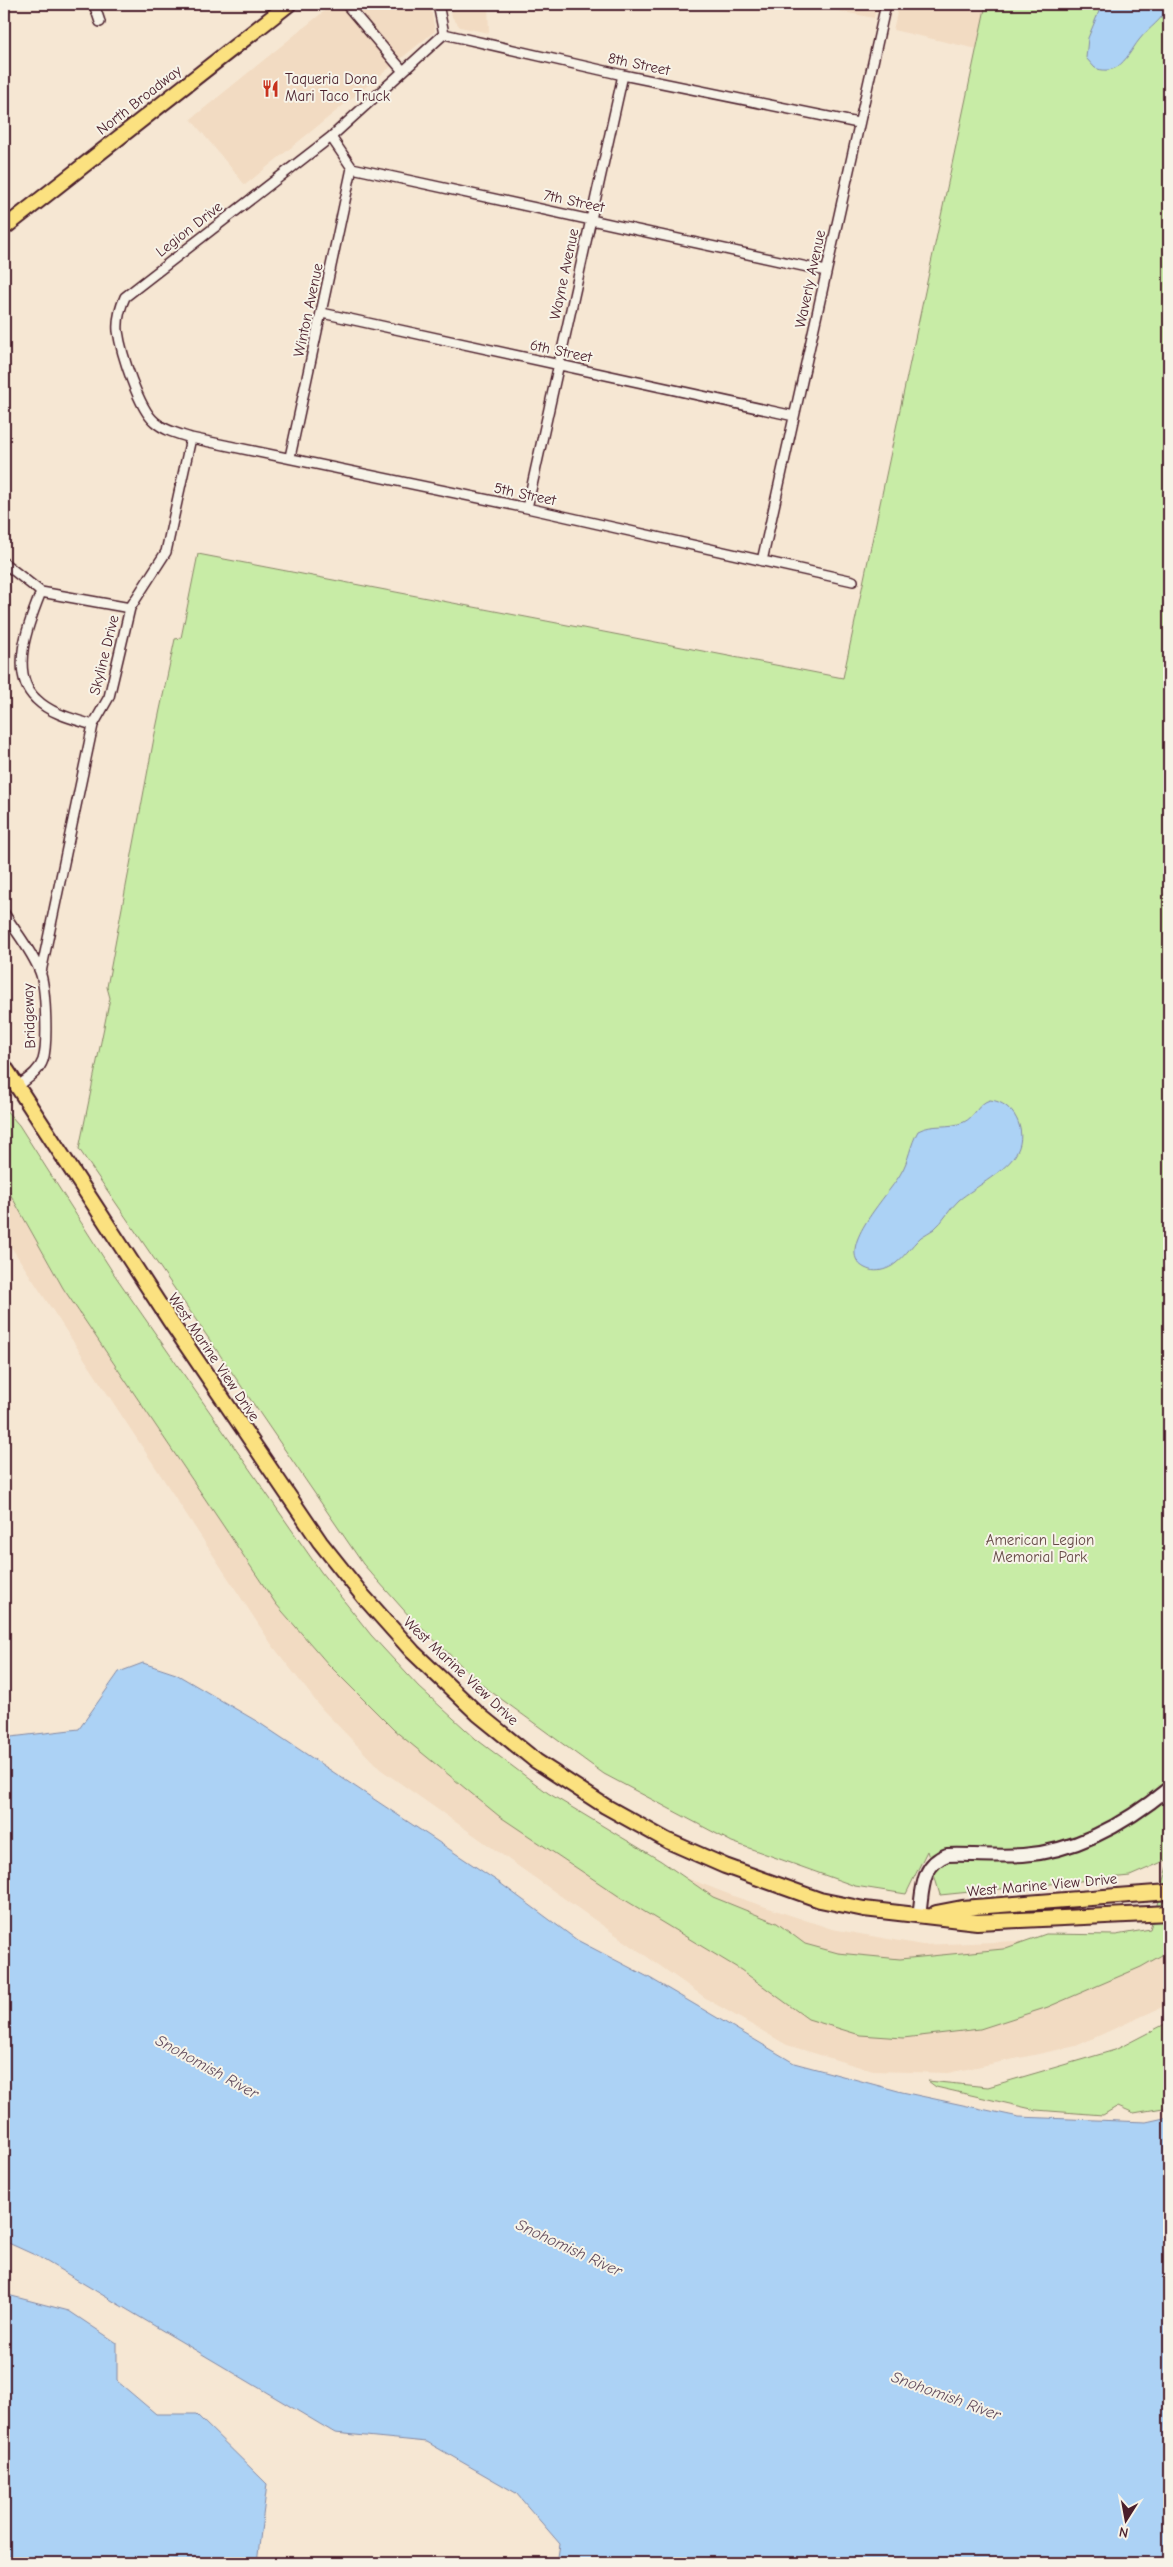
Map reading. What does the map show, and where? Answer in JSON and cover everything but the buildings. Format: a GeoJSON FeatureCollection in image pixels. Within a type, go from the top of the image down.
{"type":"FeatureCollection","features":[{"type":"Feature","properties":{"kind":"main road","name":"North Broadway"},"geometry":{"type":"LineString","coordinates":[[6,226],[289,4]]}},
{"type":"Feature","properties":{"kind":"main road","name":"West Marine View Drive"},"geometry":{"type":"LineString","coordinates":[[4,1066],[170,1322],[320,1542],[363,1596],[413,1652],[478,1714],[536,1761],[605,1806],[668,1841],[734,1869],[820,1900],[919,1916],[977,1922],[1169,1913]]}},
{"type":"Feature","properties":{"kind":"main road"},"geometry":{"type":"LineString","coordinates":[[919,1916],[925,1877],[929,1866],[937,1859],[947,1855],[1024,1855],[1067,1847],[1099,1834],[1125,1820],[1169,1788]]}},
{"type":"Feature","properties":{"kind":"main road","name":"West Marine View Drive"},"geometry":{"type":"LineString","coordinates":[[919,1916],[962,1908],[1126,1893],[1169,1892]]}},
{"type":"Feature","properties":{"kind":"street"},"geometry":{"type":"LineString","coordinates":[[94,4],[100,22]]}},
{"type":"Feature","properties":{"kind":"street"},"geometry":{"type":"LineString","coordinates":[[346,4],[403,71]]}},
{"type":"Feature","properties":{"kind":"street"},"geometry":{"type":"LineString","coordinates":[[438,4],[444,34]]}},
{"type":"Feature","properties":{"kind":"street","name":"Waverly Avenue"},"geometry":{"type":"LineString","coordinates":[[762,560],[886,4]]}},
{"type":"Feature","properties":{"kind":"street","name":"Legion Drive"},"geometry":{"type":"LineString","coordinates":[[191,438],[167,430],[155,422],[139,402],[118,331],[120,307],[125,297],[331,137],[444,34]]}},
{"type":"Feature","properties":{"kind":"street","name":"8th Street"},"geometry":{"type":"LineString","coordinates":[[444,34],[623,75],[858,123]]}},
{"type":"Feature","properties":{"kind":"street","name":"Wayne Avenue"},"geometry":{"type":"LineString","coordinates":[[527,508],[623,75]]}},
{"type":"Feature","properties":{"kind":"street"},"geometry":{"type":"LineString","coordinates":[[331,137],[352,168]]}},
{"type":"Feature","properties":{"kind":"street","name":"7th Street"},"geometry":{"type":"LineString","coordinates":[[352,168],[590,218],[826,271]]}},
{"type":"Feature","properties":{"kind":"street","name":"Winton Avenue"},"geometry":{"type":"LineString","coordinates":[[290,457],[352,168]]}},
{"type":"Feature","properties":{"kind":"street","name":"6th Street"},"geometry":{"type":"LineString","coordinates":[[322,313],[794,416]]}},
{"type":"Feature","properties":{"kind":"street","name":"5th Street"},"geometry":{"type":"LineString","coordinates":[[191,438],[290,457],[527,508],[854,581]]}},
{"type":"Feature","properties":{"kind":"street","name":"Skyline Drive"},"geometry":{"type":"LineString","coordinates":[[41,972],[93,725],[109,697],[130,608],[166,552],[191,438]]}},
{"type":"Feature","properties":{"kind":"street"},"geometry":{"type":"LineString","coordinates":[[4,563],[41,592],[130,608]]}},
{"type":"Feature","properties":{"kind":"street"},"geometry":{"type":"LineString","coordinates":[[41,592],[31,618],[22,661],[25,680],[37,700],[48,708],[62,716],[93,725]]}},
{"type":"Feature","properties":{"kind":"street","name":"Bridgeway"},"geometry":{"type":"LineString","coordinates":[[4,913],[41,972],[46,1021],[46,1046],[43,1061],[36,1072],[17,1087]]}},
{"type":"Feature","properties":{"kind":"shaded area"},"geometry":{"type":"Polygon","coordinates":[[[333,4],[430,4],[435,31],[245,185],[191,119],[333,4]]]}},
{"type":"Feature","properties":{"kind":"shaded area"},"geometry":{"type":"Polygon","coordinates":[[[450,4],[488,4],[489,33],[460,27],[452,17],[450,4]]]}},
{"type":"Feature","properties":{"kind":"shaded area"},"geometry":{"type":"Polygon","coordinates":[[[804,4],[876,4],[874,18],[804,4]]]}},
{"type":"Feature","properties":{"kind":"shaded area"},"geometry":{"type":"Polygon","coordinates":[[[899,4],[986,4],[977,49],[893,30],[899,4]]]}},
{"type":"Feature","properties":{"kind":"shaded area"},"geometry":{"type":"Polygon","coordinates":[[[4,1184],[58,1280],[276,1604],[328,1664],[617,1851],[736,1897],[832,1929],[922,1945],[1169,1935],[1169,2004],[1076,2046],[948,2073],[873,2071],[787,2045],[710,2001],[380,1769],[322,1709],[272,1645],[4,1236],[4,1184]]]}},
{"type":"Feature","properties":{"kind":"green space","name":"American Legion Memorial Park"},"geometry":{"type":"Polygon","coordinates":[[[986,4],[1169,4],[1169,1859],[1130,1876],[940,1895],[927,1851],[906,1894],[855,1886],[732,1842],[604,1774],[482,1685],[410,1617],[363,1564],[79,1149],[110,998],[107,987],[154,738],[175,639],[181,638],[198,554],[843,678],[986,4]]]}},
{"type":"Feature","properties":{"kind":"green space"},"geometry":{"type":"Polygon","coordinates":[[[4,1108],[19,1125],[114,1274],[321,1572],[371,1635],[419,1687],[476,1739],[548,1793],[661,1861],[713,1897],[777,1923],[805,1944],[838,1953],[900,1959],[1003,1949],[1046,1934],[1116,1935],[1150,1929],[1169,1863],[1169,1951],[1141,1967],[1048,2007],[980,2029],[903,2038],[860,2035],[808,2019],[741,1970],[620,1897],[499,1816],[394,1730],[328,1664],[276,1604],[63,1288],[4,1183],[4,1108]]]}},
{"type":"Feature","properties":{"kind":"green space"},"geometry":{"type":"Polygon","coordinates":[[[1169,2022],[1169,2107],[1134,2113],[1118,2106],[1103,2115],[1036,2110],[936,2087],[928,2081],[988,2087],[1115,2050],[1169,2022]]]}},
{"type":"Feature","properties":{"kind":"water"},"geometry":{"type":"Polygon","coordinates":[[[1102,4],[1168,4],[1160,19],[1143,35],[1124,61],[1117,67],[1106,70],[1095,68],[1086,58],[1088,38],[1102,4]]]}},
{"type":"Feature","properties":{"kind":"water"},"geometry":{"type":"Polygon","coordinates":[[[990,1100],[1006,1106],[1017,1119],[1021,1135],[1020,1144],[1013,1159],[999,1172],[959,1200],[938,1226],[921,1237],[892,1266],[887,1269],[873,1271],[858,1263],[855,1252],[858,1238],[865,1224],[901,1173],[918,1131],[929,1127],[964,1122],[982,1104],[990,1100]]]}},
{"type":"Feature","properties":{"kind":"water","name":"Snohomish River"},"geometry":{"type":"Polygon","coordinates":[[[143,1663],[176,1674],[258,1722],[500,1883],[577,1940],[648,1977],[794,2063],[902,2092],[1019,2117],[1146,2122],[1169,2117],[1169,2563],[557,2563],[560,2544],[516,2493],[427,2442],[335,2433],[37,2256],[4,2241],[4,1733],[11,1737],[79,1729],[119,1672],[143,1663]]]}},
{"type":"Feature","properties":{"kind":"water"},"geometry":{"type":"Polygon","coordinates":[[[4,2294],[69,2311],[117,2343],[117,2381],[156,2414],[196,2414],[267,2484],[257,2563],[4,2563],[4,2294]]]}},
{"type":"Feature","properties":{"kind":"place","name":"Taqueria Dona Mari Taco Truck"},"geometry":{"type":"Point","coordinates":[271,88]}}]}
